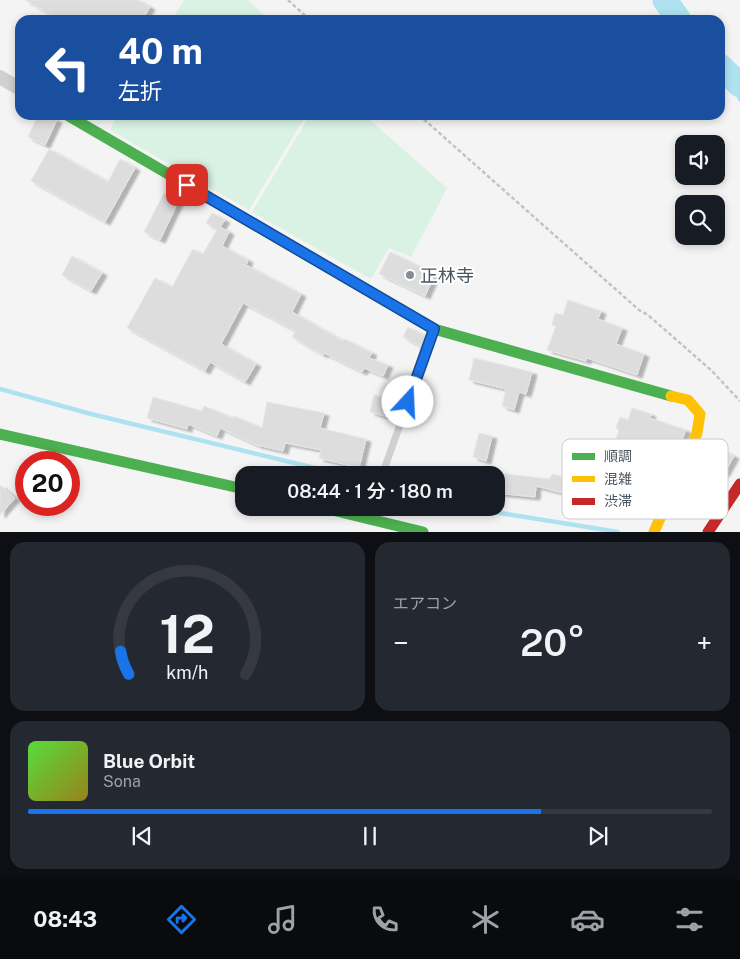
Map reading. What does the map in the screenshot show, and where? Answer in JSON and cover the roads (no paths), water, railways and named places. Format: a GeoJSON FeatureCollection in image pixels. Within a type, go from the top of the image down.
{"type":"FeatureCollection","features":[{"type":"Feature","properties":{"kind":"street"},"geometry":{"type":"LineString","coordinates":[[0,77],[15,86]]}},
{"type":"Feature","properties":{"kind":"street"},"geometry":{"type":"LineString","coordinates":[[76,120],[434,329],[643,389],[688,400],[700,414],[694,439]]}},
{"type":"Feature","properties":{"kind":"street"},"geometry":{"type":"LineString","coordinates":[[0,434],[235,487]]}},
{"type":"Feature","properties":{"kind":"street"},"geometry":{"type":"LineString","coordinates":[[728,502],[740,484]]}},
{"type":"Feature","properties":{"kind":"street"},"geometry":{"type":"LineString","coordinates":[[353,516],[423,532]]}},
{"type":"Feature","properties":{"kind":"street"},"geometry":{"type":"LineString","coordinates":[[708,532],[717,519]]}},
{"type":"Feature","properties":{"kind":"lane"},"geometry":{"type":"LineString","coordinates":[[385,466],[434,329]]}},
{"type":"Feature","properties":{"kind":"waterway"},"geometry":{"type":"LineString","coordinates":[[665,0],[676,15]]}},
{"type":"Feature","properties":{"kind":"waterway"},"geometry":{"type":"LineString","coordinates":[[725,71],[740,85]]}},
{"type":"Feature","properties":{"kind":"waterway"},"geometry":{"type":"LineString","coordinates":[[730,77],[740,99]]}},
{"type":"Feature","properties":{"kind":"waterway"},"geometry":{"type":"LineString","coordinates":[[0,389],[91,414],[307,466]]}},
{"type":"Feature","properties":{"kind":"waterway"},"geometry":{"type":"LineString","coordinates":[[505,514],[618,532]]}},
{"type":"Feature","properties":{"kind":"place","name":"正林寺"},"geometry":{"type":"Point","coordinates":[410,275]}}]}
